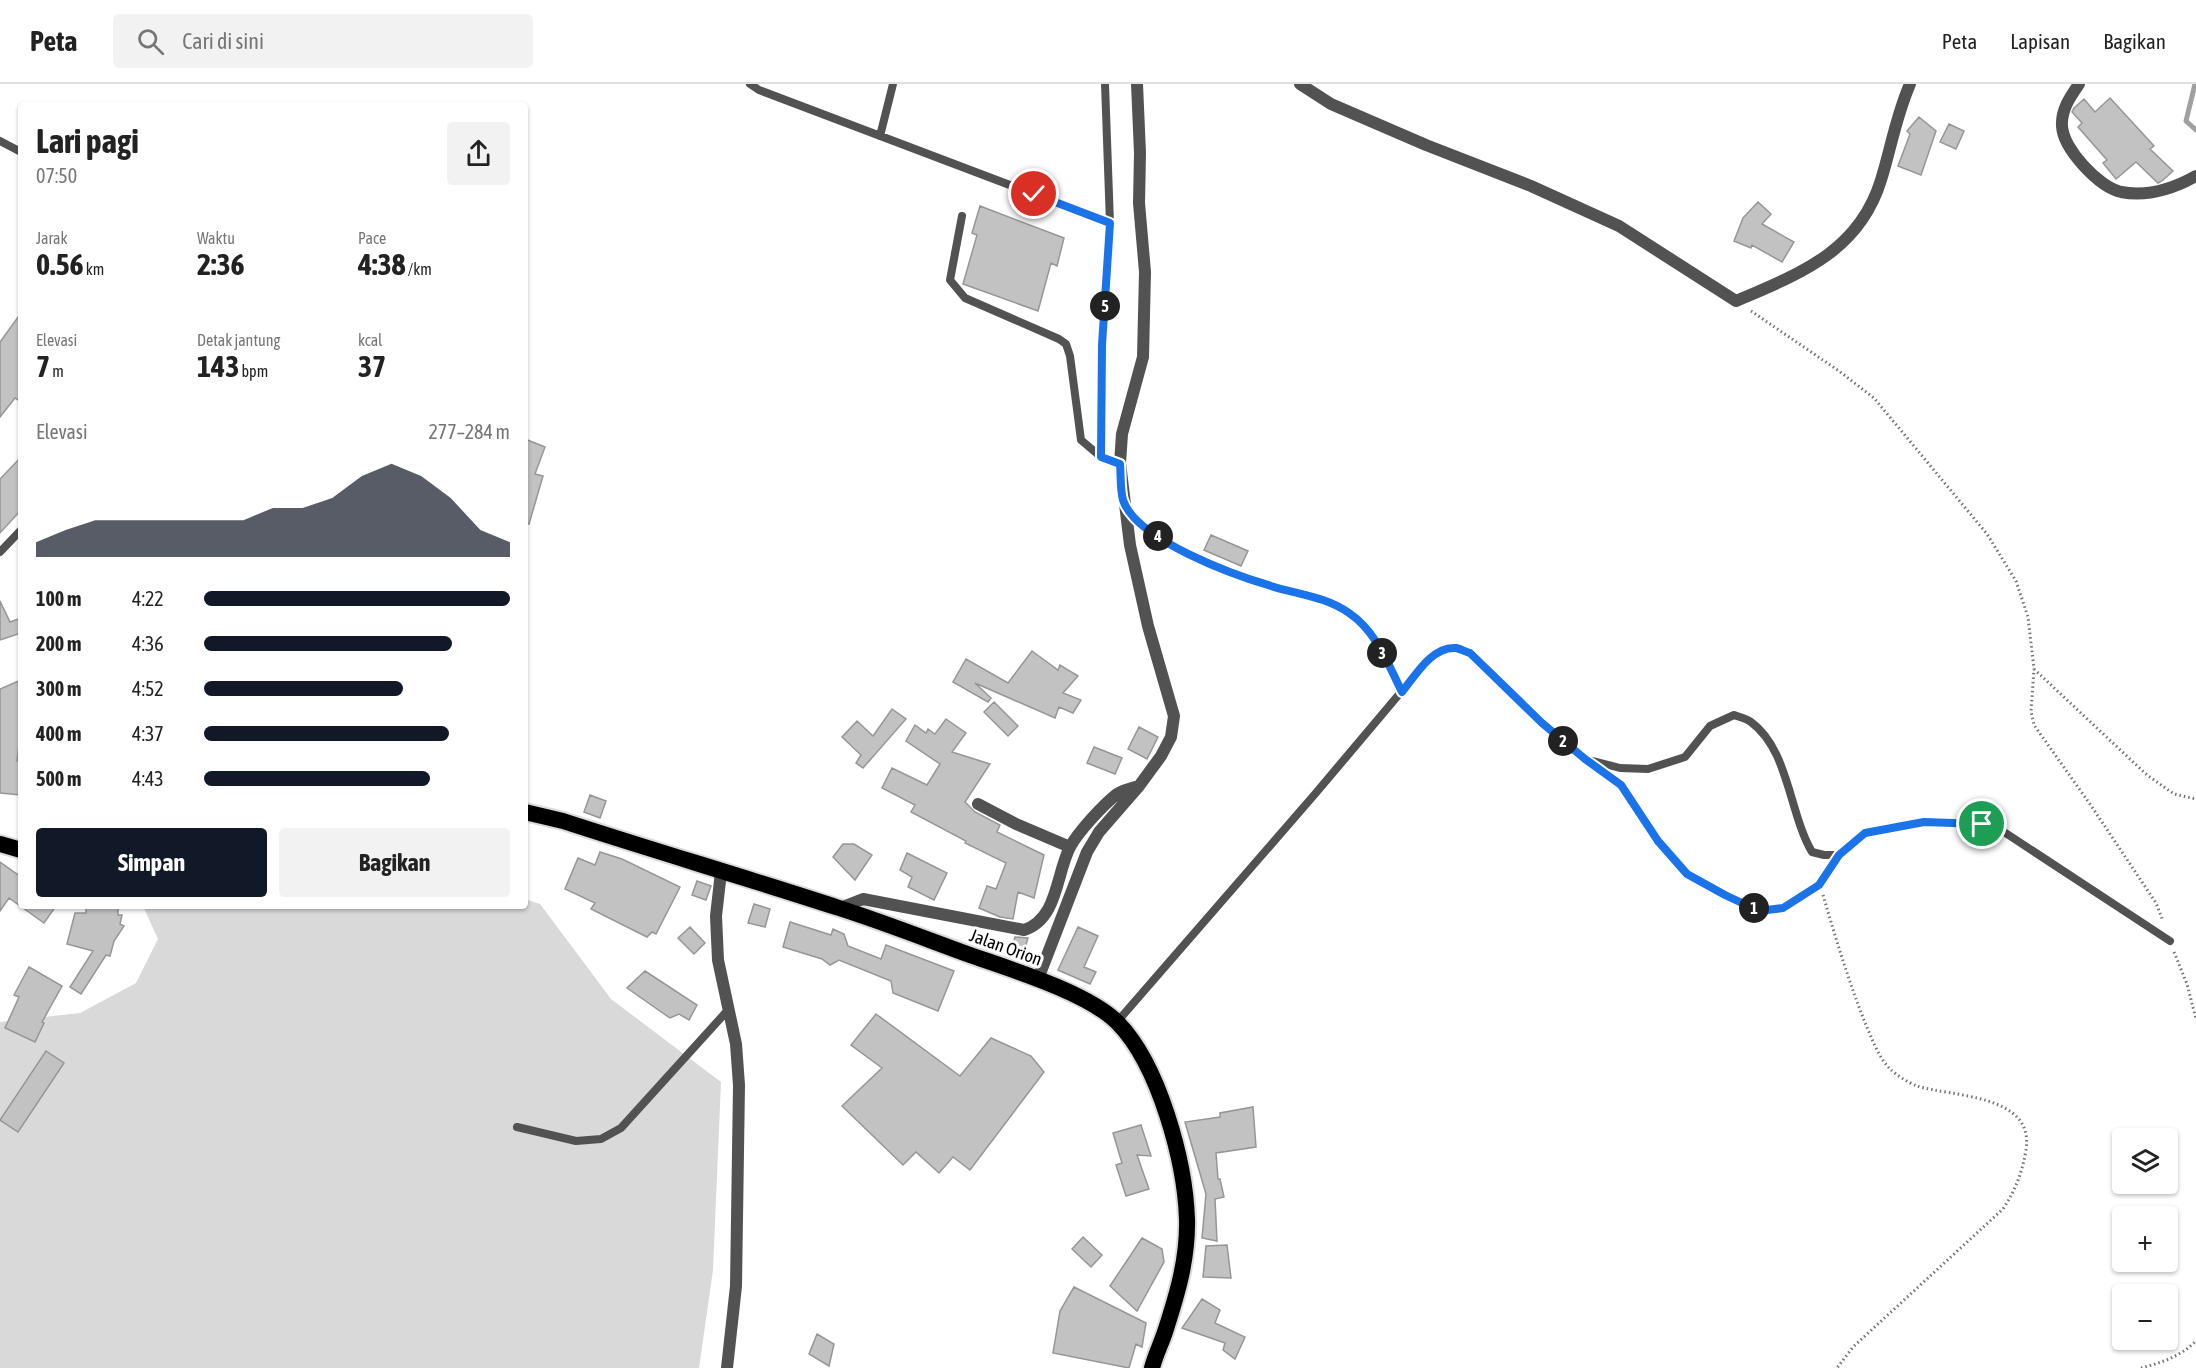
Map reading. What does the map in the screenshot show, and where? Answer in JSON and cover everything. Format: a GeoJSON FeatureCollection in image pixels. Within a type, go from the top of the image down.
{"type":"FeatureCollection","features":[{"type":"Feature","properties":{"kind":"highway","name":"Jalan Orion"},"geometry":{"type":"LineString","coordinates":[[528,813],[840,908],[1038,979],[1086,1001],[1117,1022],[1138,1050],[1160,1093],[1179,1164],[1185,1200],[1187,1220],[1185,1261],[1152,1368]]}},
{"type":"Feature","properties":{"kind":"highway"},"geometry":{"type":"LineString","coordinates":[[0,844],[18,849]]}},
{"type":"Feature","properties":{"kind":"street"},"geometry":{"type":"LineString","coordinates":[[1038,979],[1087,852],[1100,832],[1161,756],[1171,737],[1174,716],[1148,626],[1130,545],[1120,464],[1122,434],[1143,357],[1145,272],[1139,203],[1140,153],[1137,84]]}},
{"type":"Feature","properties":{"kind":"street"},"geometry":{"type":"LineString","coordinates":[[1300,84],[1331,104],[1426,145],[1531,186],[1619,226],[1736,301],[1780,283],[1829,256],[1851,235],[1878,190],[1899,108],[1910,84]]}},
{"type":"Feature","properties":{"kind":"street"},"geometry":{"type":"LineString","coordinates":[[2079,84],[2063,113],[2062,128],[2071,148],[2086,168],[2104,184],[2120,191],[2143,193],[2167,190],[2196,176]]}},
{"type":"Feature","properties":{"kind":"street"},"geometry":{"type":"LineString","coordinates":[[840,908],[864,899],[1024,930],[1034,927],[1043,919],[1053,898],[1070,847],[1116,795],[1139,786]]}},
{"type":"Feature","properties":{"kind":"street"},"geometry":{"type":"LineString","coordinates":[[978,804],[1016,824],[1070,847]]}},
{"type":"Feature","properties":{"kind":"street"},"geometry":{"type":"LineString","coordinates":[[722,872],[716,916],[718,960],[736,1044],[739,1085],[736,1286],[727,1368]]}},
{"type":"Feature","properties":{"kind":"lane"},"geometry":{"type":"LineString","coordinates":[[750,84],[759,90],[1110,223]]}},
{"type":"Feature","properties":{"kind":"lane"},"geometry":{"type":"LineString","coordinates":[[880,135],[893,84]]}},
{"type":"Feature","properties":{"kind":"lane"},"geometry":{"type":"LineString","coordinates":[[1101,457],[1102,345],[1110,223],[1105,84]]}},
{"type":"Feature","properties":{"kind":"lane"},"geometry":{"type":"LineString","coordinates":[[0,141],[18,150]]}},
{"type":"Feature","properties":{"kind":"lane"},"geometry":{"type":"LineString","coordinates":[[962,216],[950,280],[965,298],[1059,339],[1065,344],[1070,356],[1081,440],[1101,457],[1120,464]]}},
{"type":"Feature","properties":{"kind":"lane"},"geometry":{"type":"LineString","coordinates":[[1123,501],[1140,524],[1194,557],[1238,576],[1325,600],[1349,613],[1371,633],[1402,692]]}},
{"type":"Feature","properties":{"kind":"lane"},"geometry":{"type":"LineString","coordinates":[[0,552],[18,533]]}},
{"type":"Feature","properties":{"kind":"lane"},"geometry":{"type":"LineString","coordinates":[[1117,1022],[1428,660],[1438,653],[1455,648],[1470,653],[1542,723],[1621,785],[1658,841],[1687,874],[1759,911],[1783,908],[1819,885],[1839,855],[1865,833],[1924,822],[1982,824],[2001,830],[2019,840],[2170,941]]}},
{"type":"Feature","properties":{"kind":"lane"},"geometry":{"type":"LineString","coordinates":[[1585,759],[1620,768],[1648,769],[1685,758],[1710,726],[1734,715],[1750,721],[1772,744],[1803,836],[1812,852],[1839,855]]}},
{"type":"Feature","properties":{"kind":"lane"},"geometry":{"type":"LineString","coordinates":[[517,1127],[576,1141],[601,1139],[621,1128],[728,1010]]}},
{"type":"Feature","properties":{"kind":"path"},"geometry":{"type":"LineString","coordinates":[[1736,301],[1839,371],[1874,398],[1987,534],[2016,581],[2028,617],[2034,669],[2031,703],[2034,725],[2156,903],[2187,984],[2196,1019]]}},
{"type":"Feature","properties":{"kind":"path"},"geometry":{"type":"LineString","coordinates":[[2034,669],[2147,775],[2174,794],[2196,800]]}},
{"type":"Feature","properties":{"kind":"path"},"geometry":{"type":"LineString","coordinates":[[1819,885],[1855,998],[1875,1046],[1890,1069],[1916,1086],[1951,1092],[2011,1110],[2024,1125],[2027,1142],[2024,1163],[2016,1189],[2003,1209],[1852,1347],[1837,1368]]}},
{"type":"Feature","properties":{"kind":"path"},"geometry":{"type":"LineString","coordinates":[[2141,1368],[2164,1362],[2189,1348],[2196,1341]]}},
{"type":"Feature","properties":{"kind":"shaded area"},"geometry":{"type":"Polygon","coordinates":[[[528,900],[540,904],[611,999],[721,1082],[713,1270],[699,1368],[0,1368],[0,1022],[80,1013],[136,983],[158,939],[144,909],[528,909],[528,900]]]}},
{"type":"Feature","properties":{"kind":"building"},"geometry":{"type":"Polygon","coordinates":[[[2110,98],[2154,146],[2150,149],[2173,171],[2162,181],[2158,183],[2136,162],[2116,179],[2103,163],[2107,160],[2078,127],[2082,123],[2072,112],[2074,108],[2084,99],[2095,112],[2110,98]]]}},
{"type":"Feature","properties":{"kind":"building"},"geometry":{"type":"Polygon","coordinates":[[[1919,117],[1936,131],[1921,175],[1898,166],[1910,134],[1907,131],[1919,117]]]}},
{"type":"Feature","properties":{"kind":"building"},"geometry":{"type":"Polygon","coordinates":[[[1949,124],[1964,131],[1956,149],[1940,142],[1949,124]]]}},
{"type":"Feature","properties":{"kind":"building"},"geometry":{"type":"Polygon","coordinates":[[[1758,202],[1771,214],[1762,224],[1794,242],[1782,262],[1752,245],[1751,248],[1734,241],[1743,218],[1758,202]]]}},
{"type":"Feature","properties":{"kind":"building"},"geometry":{"type":"Polygon","coordinates":[[[980,206],[1064,238],[1057,266],[1051,263],[1038,311],[963,284],[977,235],[972,233],[980,206]]]}},
{"type":"Feature","properties":{"kind":"building"},"geometry":{"type":"Polygon","coordinates":[[[18,317],[18,400],[15,398],[0,417],[0,342],[18,317]]]}},
{"type":"Feature","properties":{"kind":"building"},"geometry":{"type":"Polygon","coordinates":[[[528,440],[545,447],[535,474],[543,476],[529,524],[528,440]]]}},
{"type":"Feature","properties":{"kind":"building"},"geometry":{"type":"Polygon","coordinates":[[[18,460],[18,513],[0,533],[0,479],[18,460]]]}},
{"type":"Feature","properties":{"kind":"building"},"geometry":{"type":"Polygon","coordinates":[[[1211,535],[1248,551],[1241,566],[1204,550],[1211,535]]]}},
{"type":"Feature","properties":{"kind":"building"},"geometry":{"type":"Polygon","coordinates":[[[0,601],[10,622],[18,619],[18,634],[0,640],[0,601]]]}},
{"type":"Feature","properties":{"kind":"building"},"geometry":{"type":"Polygon","coordinates":[[[1032,651],[1058,670],[1060,665],[1078,676],[1063,693],[1081,700],[1073,713],[1059,707],[1055,718],[975,683],[991,698],[988,702],[953,682],[966,659],[1008,683],[1032,651]]]}},
{"type":"Feature","properties":{"kind":"building"},"geometry":{"type":"Polygon","coordinates":[[[18,681],[18,795],[0,793],[0,689],[18,681]]]}},
{"type":"Feature","properties":{"kind":"building"},"geometry":{"type":"Polygon","coordinates":[[[994,702],[1018,726],[1008,736],[984,712],[994,702]]]}},
{"type":"Feature","properties":{"kind":"building"},"geometry":{"type":"Polygon","coordinates":[[[892,709],[906,719],[863,768],[856,763],[861,755],[842,737],[857,721],[873,736],[892,709]]]}},
{"type":"Feature","properties":{"kind":"building"},"geometry":{"type":"Polygon","coordinates":[[[946,719],[966,733],[952,752],[990,764],[965,802],[975,812],[1000,825],[997,832],[1044,855],[1034,898],[1018,892],[1013,919],[1000,917],[979,908],[987,886],[996,889],[1006,863],[911,812],[915,805],[882,788],[892,768],[927,785],[940,764],[906,741],[915,725],[926,733],[928,729],[935,734],[946,719]]]}},
{"type":"Feature","properties":{"kind":"building"},"geometry":{"type":"Polygon","coordinates":[[[1139,727],[1158,737],[1147,759],[1128,749],[1139,727]]]}},
{"type":"Feature","properties":{"kind":"building"},"geometry":{"type":"Polygon","coordinates":[[[1094,747],[1122,758],[1115,774],[1087,763],[1094,747]]]}},
{"type":"Feature","properties":{"kind":"building"},"geometry":{"type":"Polygon","coordinates":[[[590,795],[606,801],[600,818],[584,812],[590,795]]]}},
{"type":"Feature","properties":{"kind":"building"},"geometry":{"type":"Polygon","coordinates":[[[843,844],[854,844],[872,855],[855,880],[833,857],[843,844]]]}},
{"type":"Feature","properties":{"kind":"building"},"geometry":{"type":"Polygon","coordinates":[[[600,852],[622,859],[680,887],[656,934],[652,932],[647,937],[591,909],[595,903],[565,889],[578,858],[595,865],[600,852]]]}},
{"type":"Feature","properties":{"kind":"building"},"geometry":{"type":"Polygon","coordinates":[[[907,853],[947,873],[934,900],[908,887],[912,877],[900,870],[907,853]]]}},
{"type":"Feature","properties":{"kind":"building"},"geometry":{"type":"Polygon","coordinates":[[[0,862],[18,875],[18,904],[9,898],[0,911],[0,862]]]}},
{"type":"Feature","properties":{"kind":"building"},"geometry":{"type":"Polygon","coordinates":[[[697,881],[711,886],[706,900],[692,895],[697,881]]]}},
{"type":"Feature","properties":{"kind":"building"},"geometry":{"type":"Polygon","coordinates":[[[754,904],[770,909],[765,927],[748,923],[754,904]]]}},
{"type":"Feature","properties":{"kind":"building"},"geometry":{"type":"Polygon","coordinates":[[[24,909],[54,909],[44,923],[24,909]]]}},
{"type":"Feature","properties":{"kind":"building"},"geometry":{"type":"Polygon","coordinates":[[[86,909],[118,909],[118,915],[122,915],[120,924],[124,926],[114,941],[110,956],[106,955],[81,994],[70,987],[93,951],[67,944],[75,913],[86,913],[86,909]]]}},
{"type":"Feature","properties":{"kind":"building"},"geometry":{"type":"Polygon","coordinates":[[[790,922],[831,935],[833,929],[844,934],[848,946],[881,959],[886,945],[954,971],[938,1011],[893,993],[891,981],[839,960],[830,965],[822,959],[783,947],[790,922]]]}},
{"type":"Feature","properties":{"kind":"building"},"geometry":{"type":"Polygon","coordinates":[[[690,927],[705,943],[694,954],[678,938],[690,927]]]}},
{"type":"Feature","properties":{"kind":"building"},"geometry":{"type":"Polygon","coordinates":[[[1078,927],[1098,936],[1084,967],[1096,972],[1090,984],[1058,970],[1078,927]]]}},
{"type":"Feature","properties":{"kind":"building"},"geometry":{"type":"Polygon","coordinates":[[[1015,937],[1028,938],[1023,954],[1011,950],[1015,937]]]}},
{"type":"Feature","properties":{"kind":"building"},"geometry":{"type":"Polygon","coordinates":[[[29,967],[62,986],[42,1022],[44,1023],[35,1042],[5,1028],[19,997],[14,995],[29,967]]]}},
{"type":"Feature","properties":{"kind":"building"},"geometry":{"type":"Polygon","coordinates":[[[645,971],[697,1005],[689,1020],[679,1014],[670,1018],[627,988],[645,971]]]}},
{"type":"Feature","properties":{"kind":"building"},"geometry":{"type":"Polygon","coordinates":[[[876,1014],[960,1076],[991,1038],[1031,1056],[1044,1072],[970,1170],[953,1157],[939,1173],[916,1152],[903,1165],[842,1106],[882,1068],[851,1045],[876,1014]]]}},
{"type":"Feature","properties":{"kind":"building"},"geometry":{"type":"Polygon","coordinates":[[[46,1051],[64,1063],[18,1132],[0,1120],[46,1051]]]}},
{"type":"Feature","properties":{"kind":"building"},"geometry":{"type":"Polygon","coordinates":[[[1253,1107],[1256,1147],[1216,1153],[1218,1179],[1220,1179],[1224,1197],[1215,1199],[1217,1241],[1202,1238],[1206,1194],[1185,1122],[1220,1117],[1220,1113],[1253,1107]]]}},
{"type":"Feature","properties":{"kind":"building"},"geometry":{"type":"Polygon","coordinates":[[[1141,1125],[1151,1156],[1137,1155],[1149,1189],[1126,1196],[1116,1165],[1122,1163],[1113,1133],[1141,1125]]]}},
{"type":"Feature","properties":{"kind":"building"},"geometry":{"type":"Polygon","coordinates":[[[1083,1237],[1102,1255],[1091,1267],[1072,1249],[1083,1237]]]}},
{"type":"Feature","properties":{"kind":"building"},"geometry":{"type":"Polygon","coordinates":[[[1142,1238],[1162,1249],[1164,1262],[1137,1311],[1110,1286],[1142,1238]]]}},
{"type":"Feature","properties":{"kind":"building"},"geometry":{"type":"Polygon","coordinates":[[[1227,1245],[1231,1278],[1203,1277],[1206,1246],[1227,1245]]]}},
{"type":"Feature","properties":{"kind":"building"},"geometry":{"type":"Polygon","coordinates":[[[1074,1287],[1146,1323],[1142,1347],[1136,1344],[1129,1368],[1053,1353],[1060,1311],[1074,1287]]]}},
{"type":"Feature","properties":{"kind":"building"},"geometry":{"type":"Polygon","coordinates":[[[1202,1299],[1220,1310],[1215,1323],[1245,1337],[1235,1359],[1223,1350],[1225,1343],[1182,1328],[1202,1299]]]}},
{"type":"Feature","properties":{"kind":"building"},"geometry":{"type":"Polygon","coordinates":[[[817,1334],[834,1344],[829,1366],[809,1354],[817,1334]]]}},
{"type":"Feature","properties":{"kind":"waterway"},"geometry":{"type":"LineString","coordinates":[[2195,84],[2186,121],[2196,130]]}},
{"type":"Feature","properties":{"kind":"route"},"geometry":{"type":"LineString","coordinates":[[1034,194],[1110,223],[1102,345],[1101,457],[1120,464],[1123,501],[1140,524],[1194,557],[1238,576],[1325,600],[1349,613],[1371,633],[1402,692],[1428,660],[1438,653],[1455,648],[1470,653],[1542,723],[1621,785],[1658,841],[1687,874],[1759,911],[1783,908],[1819,885],[1839,855],[1865,833],[1924,822],[1982,824]]}}]}
